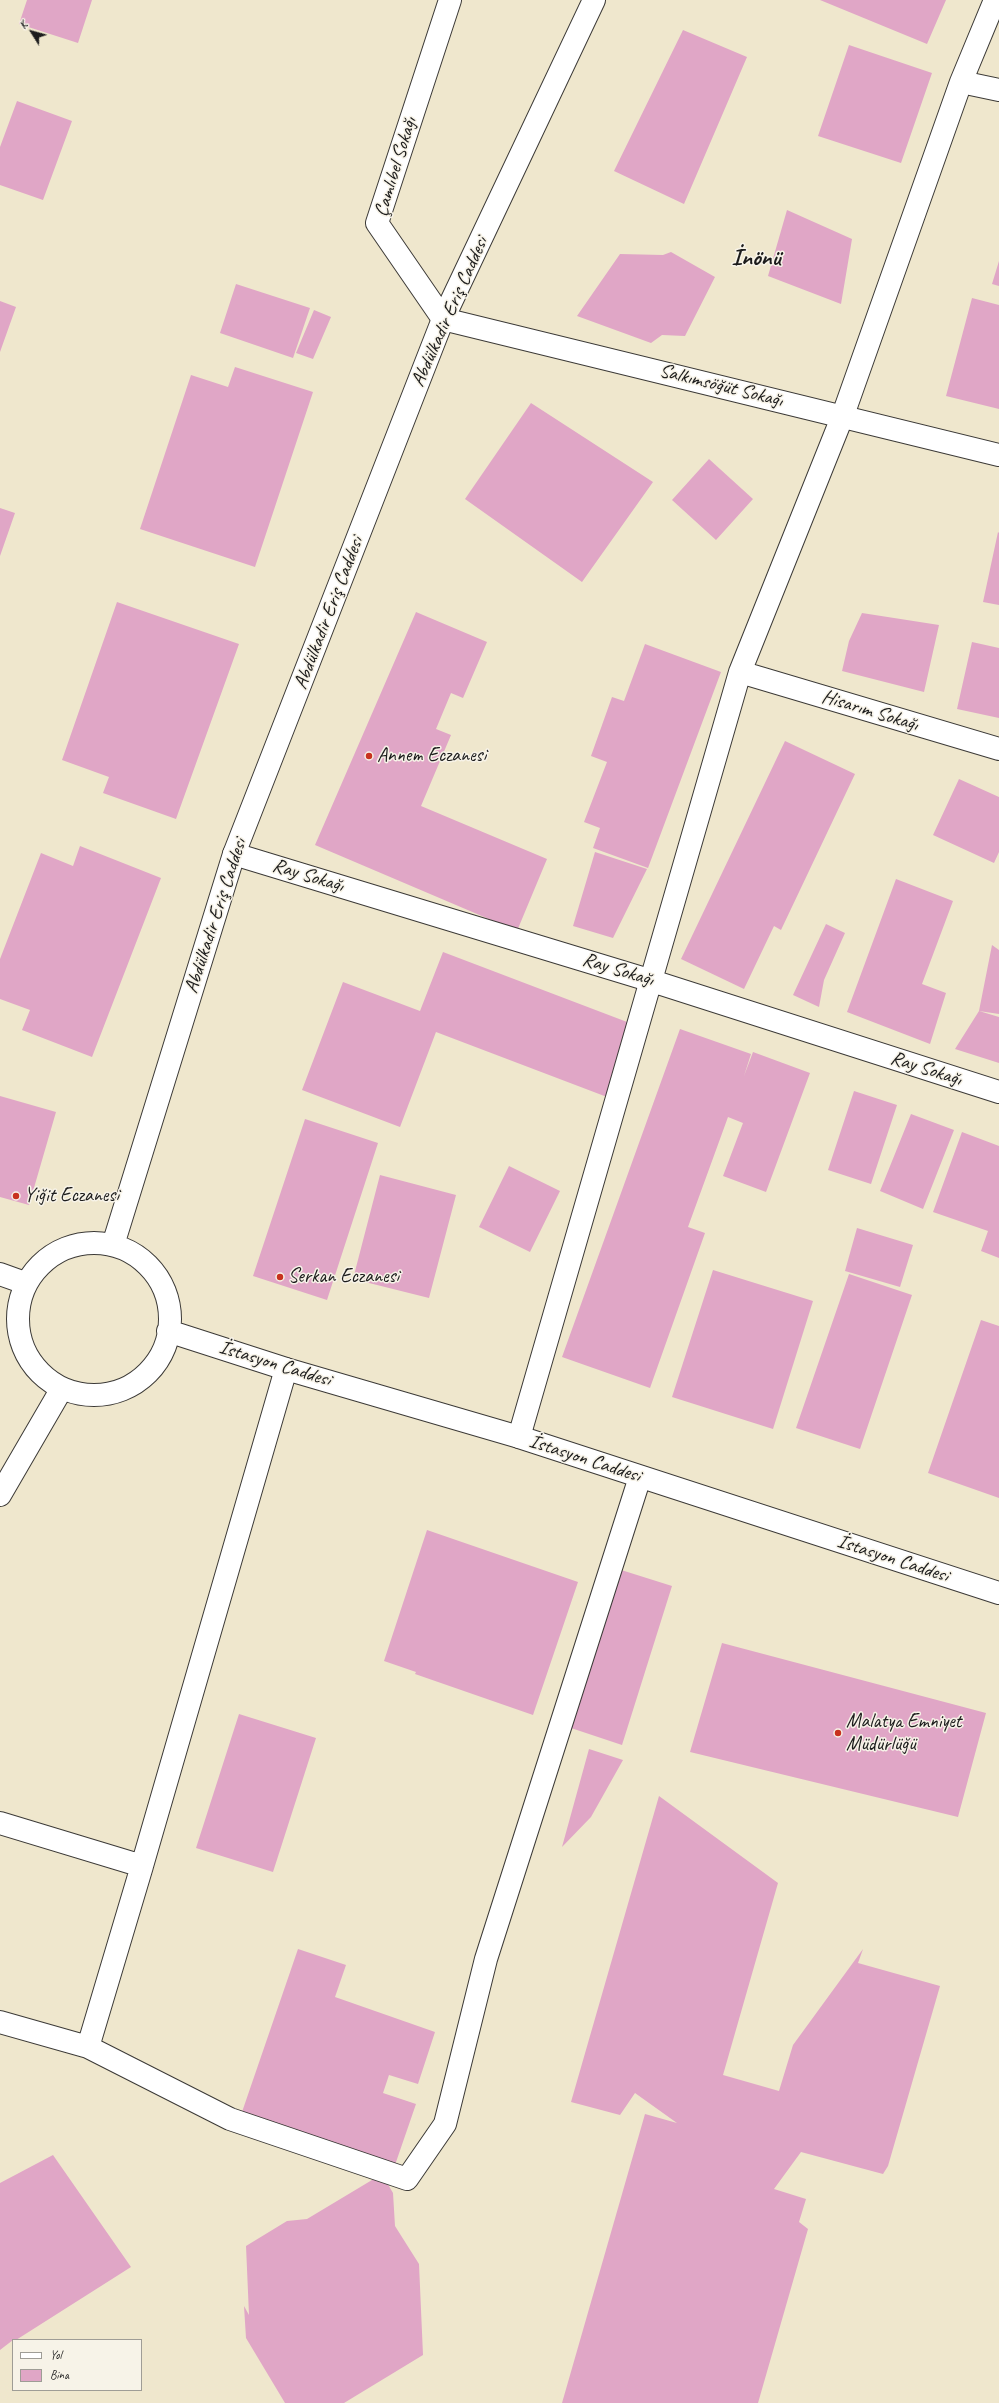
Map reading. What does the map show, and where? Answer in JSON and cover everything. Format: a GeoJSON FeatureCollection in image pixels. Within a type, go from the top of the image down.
{"type":"FeatureCollection","features":[{"type":"Feature","properties":{"kind":"street","name":"Çamlıbel Sokağı"},"geometry":{"type":"LineString","coordinates":[[443,319],[377,223],[450,0]]}},
{"type":"Feature","properties":{"kind":"street","name":"Abdülkadir Eriş Caddesi"},"geometry":{"type":"LineString","coordinates":[[113,1245],[234,854],[443,319],[594,0]]}},
{"type":"Feature","properties":{"kind":"street"},"geometry":{"type":"LineString","coordinates":[[519,1437],[652,981],[740,672],[843,415],[961,82],[995,0]]}},
{"type":"Feature","properties":{"kind":"street"},"geometry":{"type":"LineString","coordinates":[[961,82],[999,90]]}},
{"type":"Feature","properties":{"kind":"street","name":"Salkımsöğüt Sokağı"},"geometry":{"type":"LineString","coordinates":[[443,319],[843,415],[999,455]]}},
{"type":"Feature","properties":{"kind":"street","name":"Hisarım Sokağı"},"geometry":{"type":"LineString","coordinates":[[740,672],[999,749]]}},
{"type":"Feature","properties":{"kind":"street","name":"Ray Sokağı"},"geometry":{"type":"LineString","coordinates":[[234,854],[652,981],[999,1092]]}},
{"type":"Feature","properties":{"kind":"street"},"geometry":{"type":"LineString","coordinates":[[88,1242],[113,1245],[137,1255],[155,1273],[167,1296],[171,1321],[166,1346],[153,1368],[134,1384],[111,1395],[86,1396],[62,1390],[41,1376],[25,1356],[17,1332],[18,1307],[25,1283],[42,1263],[63,1249],[88,1242]]}},
{"type":"Feature","properties":{"kind":"street"},"geometry":{"type":"LineString","coordinates":[[0,1274],[25,1283]]}},
{"type":"Feature","properties":{"kind":"street","name":"İstasyon Caddesi"},"geometry":{"type":"LineString","coordinates":[[168,1331],[286,1369],[519,1437],[999,1593]]}},
{"type":"Feature","properties":{"kind":"street"},"geometry":{"type":"LineString","coordinates":[[88,2047],[286,1369]]}},
{"type":"Feature","properties":{"kind":"street"},"geometry":{"type":"LineString","coordinates":[[0,1495],[62,1390]]}},
{"type":"Feature","properties":{"kind":"street"},"geometry":{"type":"LineString","coordinates":[[0,2022],[88,2047],[230,2119],[407,2179],[445,2124],[486,1959],[640,1477]]}},
{"type":"Feature","properties":{"kind":"street"},"geometry":{"type":"LineString","coordinates":[[0,1823],[142,1866]]}},
{"type":"Feature","properties":{"kind":"building"},"geometry":{"type":"Polygon","coordinates":[[[27,0],[92,0],[78,43],[19,24],[27,0]]]}},
{"type":"Feature","properties":{"kind":"building"},"geometry":{"type":"Polygon","coordinates":[[[820,0],[946,0],[927,44],[820,0]]]}},
{"type":"Feature","properties":{"kind":"building"},"geometry":{"type":"Polygon","coordinates":[[[683,30],[747,57],[684,204],[614,171],[683,30]]]}},
{"type":"Feature","properties":{"kind":"building"},"geometry":{"type":"Polygon","coordinates":[[[849,45],[932,73],[901,163],[818,136],[849,45]]]}},
{"type":"Feature","properties":{"kind":"building"},"geometry":{"type":"Polygon","coordinates":[[[17,101],[72,121],[43,200],[0,185],[0,147],[17,101]]]}},
{"type":"Feature","properties":{"kind":"building"},"geometry":{"type":"Polygon","coordinates":[[[787,210],[852,239],[841,304],[768,276],[787,210]]]}},
{"type":"Feature","properties":{"kind":"building"},"geometry":{"type":"Polygon","coordinates":[[[671,252],[715,277],[685,336],[662,335],[651,343],[577,316],[620,254],[663,255],[671,252]]]}},
{"type":"Feature","properties":{"kind":"building"},"geometry":{"type":"Polygon","coordinates":[[[999,261],[999,286],[992,284],[999,261]]]}},
{"type":"Feature","properties":{"kind":"building"},"geometry":{"type":"Polygon","coordinates":[[[236,284],[310,308],[293,358],[220,333],[236,284]]]}},
{"type":"Feature","properties":{"kind":"building"},"geometry":{"type":"Polygon","coordinates":[[[972,298],[999,305],[999,409],[946,396],[972,298]]]}},
{"type":"Feature","properties":{"kind":"building"},"geometry":{"type":"Polygon","coordinates":[[[0,301],[16,307],[0,352],[0,301]]]}},
{"type":"Feature","properties":{"kind":"building"},"geometry":{"type":"Polygon","coordinates":[[[314,310],[331,317],[313,359],[296,353],[314,310]]]}},
{"type":"Feature","properties":{"kind":"building"},"geometry":{"type":"Polygon","coordinates":[[[235,367],[313,392],[255,567],[140,529],[191,375],[228,387],[235,367]]]}},
{"type":"Feature","properties":{"kind":"building"},"geometry":{"type":"Polygon","coordinates":[[[531,403],[653,482],[582,582],[465,499],[531,403]]]}},
{"type":"Feature","properties":{"kind":"building"},"geometry":{"type":"Polygon","coordinates":[[[709,459],[753,499],[716,540],[672,500],[709,459]]]}},
{"type":"Feature","properties":{"kind":"building"},"geometry":{"type":"Polygon","coordinates":[[[0,508],[15,513],[0,556],[0,508]]]}},
{"type":"Feature","properties":{"kind":"building"},"geometry":{"type":"Polygon","coordinates":[[[998,532],[999,533],[999,605],[983,602],[998,532]]]}},
{"type":"Feature","properties":{"kind":"building"},"geometry":{"type":"Polygon","coordinates":[[[117,602],[239,644],[176,819],[103,793],[109,777],[62,760],[117,602]]]}},
{"type":"Feature","properties":{"kind":"building"},"geometry":{"type":"Polygon","coordinates":[[[416,612],[487,642],[463,698],[451,693],[436,729],[451,735],[421,806],[547,859],[517,931],[315,845],[416,612]]]}},
{"type":"Feature","properties":{"kind":"building"},"geometry":{"type":"Polygon","coordinates":[[[862,613],[939,625],[924,692],[842,671],[849,641],[862,613]]]}},
{"type":"Feature","properties":{"kind":"building"},"geometry":{"type":"Polygon","coordinates":[[[972,642],[999,648],[999,718],[957,709],[972,642]]]}},
{"type":"Feature","properties":{"kind":"building"},"geometry":{"type":"Polygon","coordinates":[[[645,644],[721,672],[648,868],[593,848],[600,828],[584,822],[607,762],[591,756],[612,697],[624,701],[645,644]]]}},
{"type":"Feature","properties":{"kind":"building"},"geometry":{"type":"Polygon","coordinates":[[[785,741],[855,774],[781,930],[774,926],[744,989],[681,959],[785,741]]]}},
{"type":"Feature","properties":{"kind":"building"},"geometry":{"type":"Polygon","coordinates":[[[959,779],[999,797],[999,852],[994,863],[933,835],[959,779]]]}},
{"type":"Feature","properties":{"kind":"building"},"geometry":{"type":"Polygon","coordinates":[[[80,846],[161,878],[92,1057],[22,1030],[30,1010],[0,999],[0,959],[41,853],[73,866],[80,846]]]}},
{"type":"Feature","properties":{"kind":"building"},"geometry":{"type":"Polygon","coordinates":[[[595,852],[647,869],[613,938],[573,926],[595,852]]]}},
{"type":"Feature","properties":{"kind":"building"},"geometry":{"type":"Polygon","coordinates":[[[896,879],[953,901],[922,984],[946,993],[930,1044],[847,1012],[896,879]]]}},
{"type":"Feature","properties":{"kind":"building"},"geometry":{"type":"Polygon","coordinates":[[[826,924],[845,933],[824,980],[819,1007],[793,995],[826,924]]]}},
{"type":"Feature","properties":{"kind":"building"},"geometry":{"type":"Polygon","coordinates":[[[992,945],[999,950],[999,1014],[979,1011],[992,945]]]}},
{"type":"Feature","properties":{"kind":"building"},"geometry":{"type":"Polygon","coordinates":[[[443,952],[635,1025],[607,1097],[436,1032],[400,1127],[302,1090],[343,982],[420,1011],[443,952]]]}},
{"type":"Feature","properties":{"kind":"building"},"geometry":{"type":"Polygon","coordinates":[[[979,1011],[999,1017],[999,1063],[955,1049],[979,1011]]]}},
{"type":"Feature","properties":{"kind":"building"},"geometry":{"type":"Polygon","coordinates":[[[680,1029],[751,1054],[744,1076],[753,1052],[810,1073],[766,1192],[723,1176],[743,1123],[728,1117],[688,1227],[705,1233],[650,1388],[562,1357],[680,1029]]]}},
{"type":"Feature","properties":{"kind":"building"},"geometry":{"type":"Polygon","coordinates":[[[854,1091],[897,1105],[871,1184],[828,1170],[854,1091]]]}},
{"type":"Feature","properties":{"kind":"building"},"geometry":{"type":"Polygon","coordinates":[[[0,1096],[56,1112],[29,1205],[0,1197],[0,1096]]]}},
{"type":"Feature","properties":{"kind":"building"},"geometry":{"type":"Polygon","coordinates":[[[911,1114],[954,1130],[923,1209],[880,1191],[911,1114]]]}},
{"type":"Feature","properties":{"kind":"building"},"geometry":{"type":"Polygon","coordinates":[[[305,1119],[378,1143],[327,1300],[253,1276],[305,1119]]]}},
{"type":"Feature","properties":{"kind":"building"},"geometry":{"type":"Polygon","coordinates":[[[962,1132],[999,1146],[999,1258],[981,1251],[988,1231],[933,1212],[962,1132]]]}},
{"type":"Feature","properties":{"kind":"building"},"geometry":{"type":"Polygon","coordinates":[[[509,1166],[560,1191],[530,1252],[479,1227],[509,1166]]]}},
{"type":"Feature","properties":{"kind":"building"},"geometry":{"type":"Polygon","coordinates":[[[380,1175],[456,1195],[429,1298],[353,1279],[380,1175]]]}},
{"type":"Feature","properties":{"kind":"building"},"geometry":{"type":"Polygon","coordinates":[[[857,1228],[913,1245],[900,1287],[845,1271],[857,1228]]]}},
{"type":"Feature","properties":{"kind":"building"},"geometry":{"type":"Polygon","coordinates":[[[713,1270],[813,1301],[773,1429],[672,1397],[713,1270]]]}},
{"type":"Feature","properties":{"kind":"building"},"geometry":{"type":"Polygon","coordinates":[[[849,1274],[912,1295],[860,1449],[796,1428],[849,1274]]]}},
{"type":"Feature","properties":{"kind":"building"},"geometry":{"type":"Polygon","coordinates":[[[981,1320],[999,1326],[999,1498],[928,1473],[981,1320]]]}},
{"type":"Feature","properties":{"kind":"building"},"geometry":{"type":"Polygon","coordinates":[[[427,1530],[578,1582],[533,1715],[415,1674],[416,1672],[384,1661],[427,1530]]]}},
{"type":"Feature","properties":{"kind":"building"},"geometry":{"type":"Polygon","coordinates":[[[618,1569],[672,1586],[622,1745],[568,1727],[618,1569]]]}},
{"type":"Feature","properties":{"kind":"building","name":"Malatya Emniyet Müdürlüğü"},"geometry":{"type":"Polygon","coordinates":[[[722,1643],[986,1713],[958,1817],[690,1752],[722,1643]]]}},
{"type":"Feature","properties":{"kind":"building"},"geometry":{"type":"Polygon","coordinates":[[[239,1714],[316,1738],[273,1872],[196,1848],[239,1714]]]}},
{"type":"Feature","properties":{"kind":"building"},"geometry":{"type":"Polygon","coordinates":[[[589,1749],[623,1760],[591,1817],[562,1847],[589,1749]]]}},
{"type":"Feature","properties":{"kind":"building"},"geometry":{"type":"Polygon","coordinates":[[[659,1796],[778,1883],[723,2075],[779,2091],[793,2045],[863,1949],[858,1963],[940,1986],[888,2166],[883,2174],[801,2152],[774,2189],[806,2199],[799,2222],[808,2229],[758,2403],[562,2403],[645,2114],[677,2123],[635,2093],[620,2115],[571,2102],[659,1796]]]}},
{"type":"Feature","properties":{"kind":"building"},"geometry":{"type":"Polygon","coordinates":[[[298,1949],[346,1965],[335,1997],[435,2032],[418,2084],[389,2075],[383,2093],[416,2104],[395,2165],[242,2112],[298,1949]]]}},
{"type":"Feature","properties":{"kind":"building"},"geometry":{"type":"Polygon","coordinates":[[[53,2155],[131,2267],[18,2339],[12,2339],[12,2341],[0,2350],[0,2183],[53,2155]]]}},
{"type":"Feature","properties":{"kind":"building"},"geometry":{"type":"Polygon","coordinates":[[[383,2176],[393,2193],[395,2226],[419,2264],[423,2355],[344,2403],[285,2403],[246,2338],[244,2306],[249,2315],[246,2246],[287,2221],[307,2219],[377,2177],[383,2176]]]}},
{"type":"Feature","properties":{"kind":"place","name":"Annem Eczanesi"},"geometry":{"type":"Point","coordinates":[369,756]}},
{"type":"Feature","properties":{"kind":"place","name":"Yiğit Eczanesi"},"geometry":{"type":"Point","coordinates":[16,1196]}},
{"type":"Feature","properties":{"kind":"place","name":"Serkan Eczanesi"},"geometry":{"type":"Point","coordinates":[280,1277]}},
{"type":"Feature","properties":{"kind":"place","name":"Malatya Emniyet Müdürlüğü"},"geometry":{"type":"Point","coordinates":[838,1733]}},
{"type":"Feature","properties":{"kind":"district","name":"İnönü"},"geometry":{"type":"Point","coordinates":[756,259]}}]}
